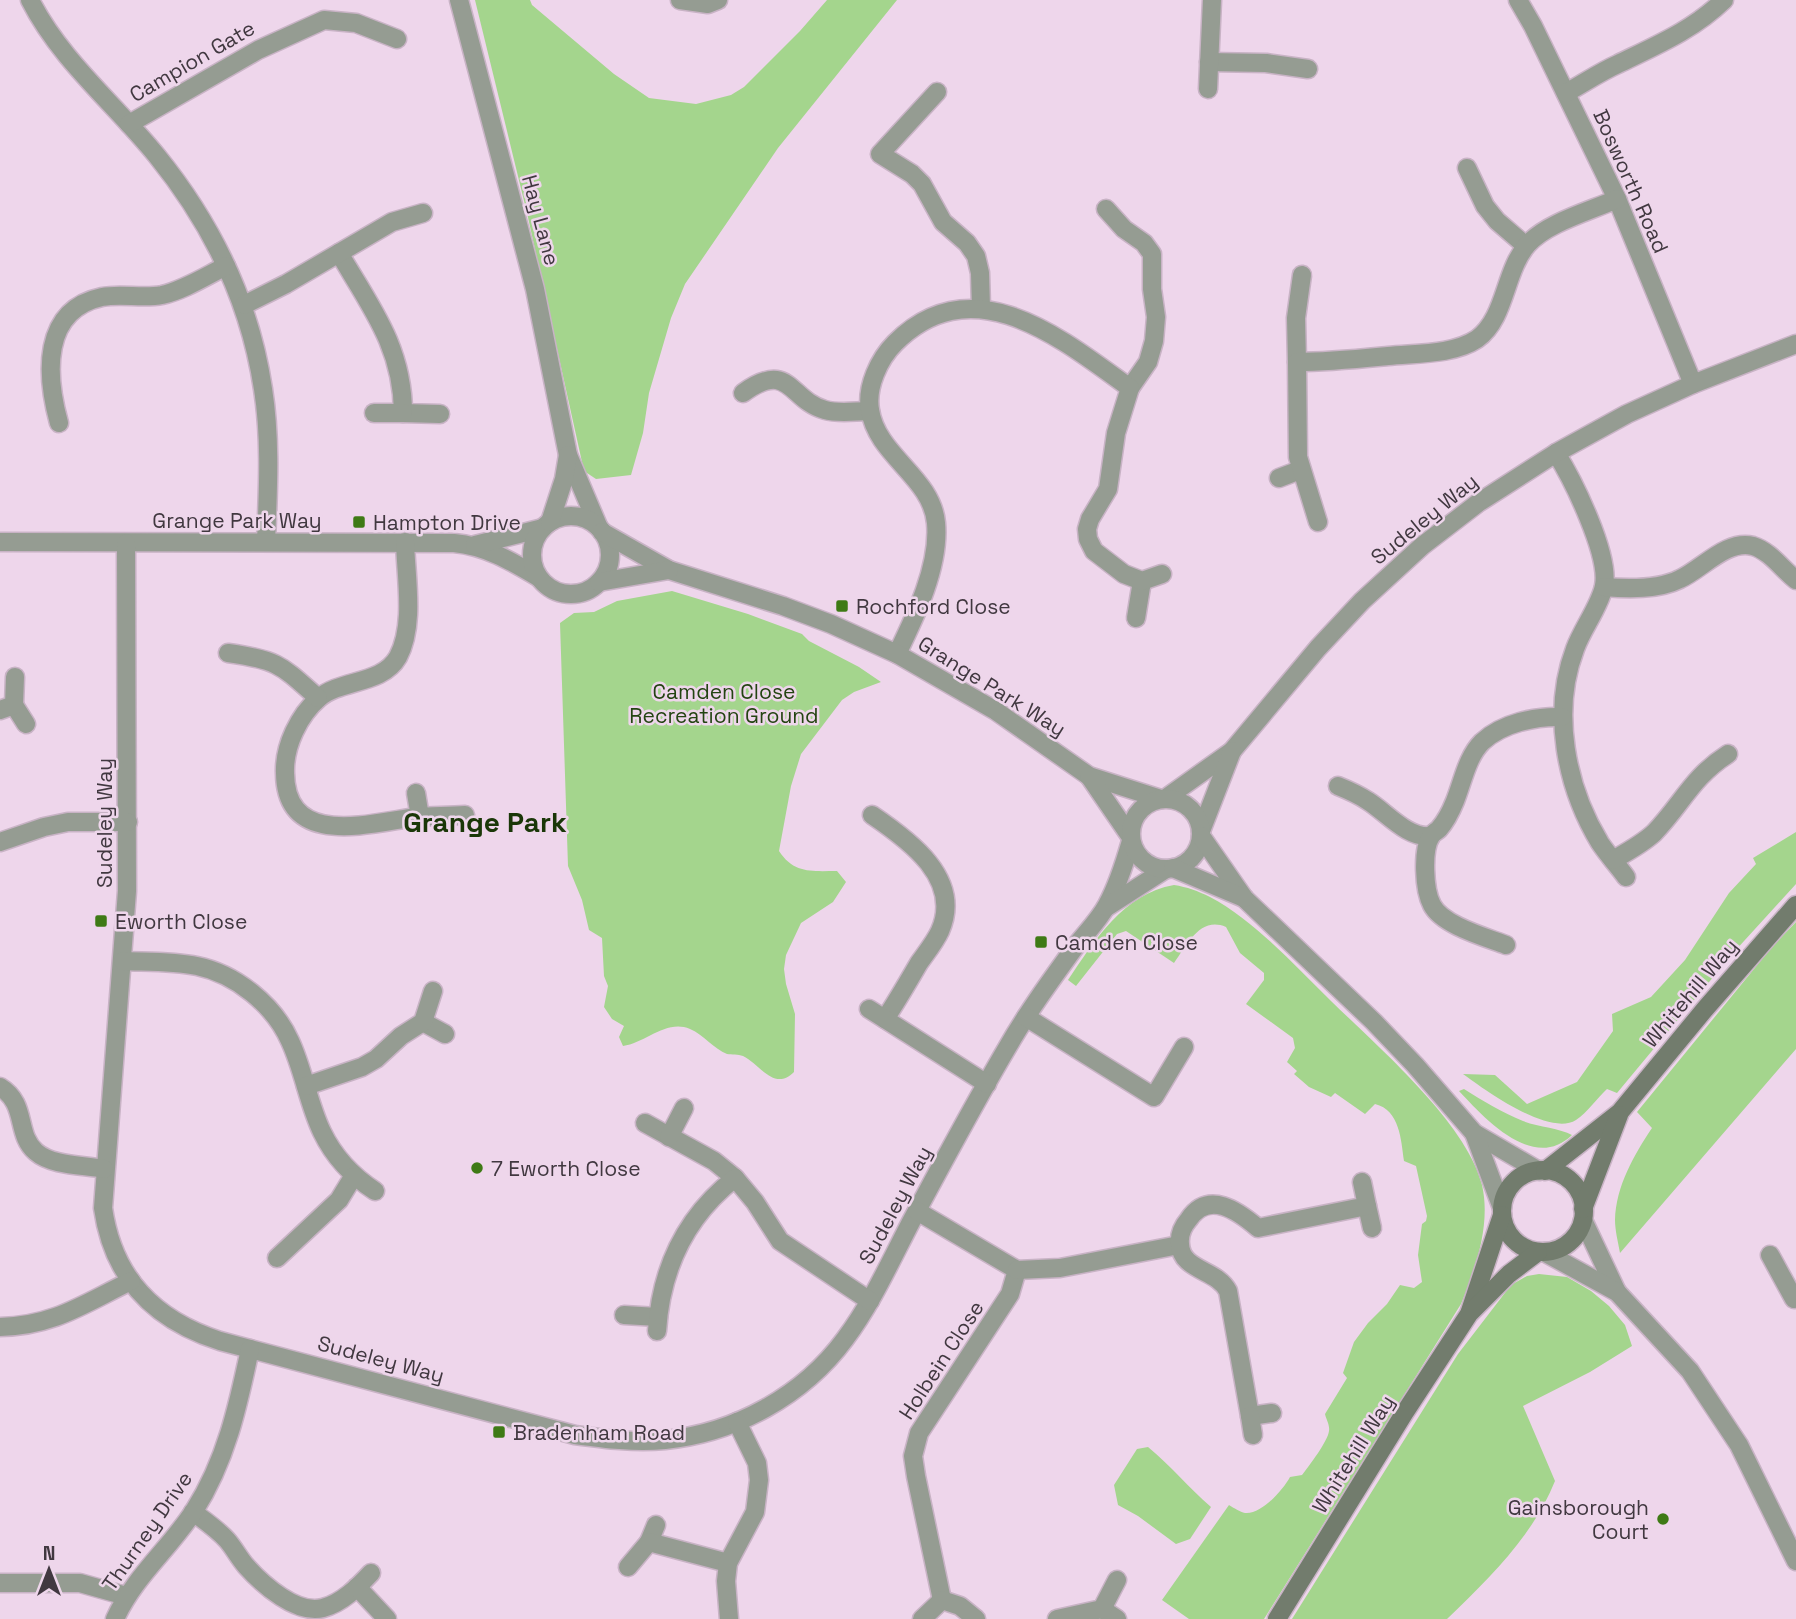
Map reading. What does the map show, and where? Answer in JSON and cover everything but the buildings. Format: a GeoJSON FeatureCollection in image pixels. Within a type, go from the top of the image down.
{"type":"FeatureCollection","features":[{"type":"Feature","properties":{"kind":"main road","name":"Whitehill Way"},"geometry":{"type":"LineString","coordinates":[[1542,1171],[1620,1112],[1713,999],[1796,905]]}},
{"type":"Feature","properties":{"kind":"main road","name":"Whitehill Way"},"geometry":{"type":"LineString","coordinates":[[1583,1215],[1620,1112]]}},
{"type":"Feature","properties":{"kind":"main road"},"geometry":{"type":"LineString","coordinates":[[1542,1171],[1563,1176],[1573,1185],[1581,1196],[1583,1215],[1578,1232],[1569,1242],[1558,1249],[1541,1252],[1516,1242],[1508,1232],[1502,1211],[1505,1196],[1516,1181],[1527,1174],[1542,1171]]}},
{"type":"Feature","properties":{"kind":"main road","name":"Whitehill Way"},"geometry":{"type":"LineString","coordinates":[[1469,1314],[1502,1211]]}},
{"type":"Feature","properties":{"kind":"main road","name":"Whitehill Way"},"geometry":{"type":"LineString","coordinates":[[1277,1619],[1469,1314],[1514,1270],[1541,1252]]}},
{"type":"Feature","properties":{"kind":"street"},"geometry":{"type":"LineString","coordinates":[[30,0],[44,26],[68,59],[129,124],[184,191],[207,227],[244,305],[264,390],[267,426],[266,542]]}},
{"type":"Feature","properties":{"kind":"street","name":"Hay Lane"},"geometry":{"type":"LineString","coordinates":[[459,0],[535,289],[568,454],[601,530]]}},
{"type":"Feature","properties":{"kind":"street"},"geometry":{"type":"LineString","coordinates":[[680,0],[708,4],[719,0]]}},
{"type":"Feature","properties":{"kind":"street"},"geometry":{"type":"LineString","coordinates":[[1208,89],[1212,0]]}},
{"type":"Feature","properties":{"kind":"street","name":"Bosworth Road"},"geometry":{"type":"LineString","coordinates":[[1518,0],[1617,199],[1693,384]]}},
{"type":"Feature","properties":{"kind":"street"},"geometry":{"type":"LineString","coordinates":[[1566,93],[1669,41],[1700,22],[1724,0]]}},
{"type":"Feature","properties":{"kind":"street","name":"Campion Gate"},"geometry":{"type":"LineString","coordinates":[[129,124],[258,50],[324,20],[356,23],[397,38]]}},
{"type":"Feature","properties":{"kind":"street"},"geometry":{"type":"LineString","coordinates":[[1209,62],[1266,62],[1308,69]]}},
{"type":"Feature","properties":{"kind":"street"},"geometry":{"type":"LineString","coordinates":[[937,92],[880,154],[912,174],[922,184],[943,222],[967,243],[976,256],[981,308]]}},
{"type":"Feature","properties":{"kind":"street"},"geometry":{"type":"LineString","coordinates":[[1468,168],[1485,206],[1497,221],[1526,246]]}},
{"type":"Feature","properties":{"kind":"street"},"geometry":{"type":"LineString","coordinates":[[1297,362],[1334,362],[1432,351],[1460,347],[1476,339],[1488,328],[1526,246],[1547,229],[1617,199]]}},
{"type":"Feature","properties":{"kind":"street"},"geometry":{"type":"LineString","coordinates":[[1106,209],[1124,229],[1144,243],[1152,254],[1152,289],[1156,317],[1154,341],[1147,362],[1130,388],[1116,433],[1108,489],[1090,519],[1088,539],[1094,551],[1124,574],[1142,580],[1162,574]]}},
{"type":"Feature","properties":{"kind":"street"},"geometry":{"type":"LineString","coordinates":[[244,305],[391,222],[424,213]]}},
{"type":"Feature","properties":{"kind":"street"},"geometry":{"type":"LineString","coordinates":[[339,253],[392,347],[401,373],[403,413]]}},
{"type":"Feature","properties":{"kind":"street"},"geometry":{"type":"LineString","coordinates":[[60,423],[49,368],[51,349],[62,323],[91,300],[112,296],[164,294],[226,266]]}},
{"type":"Feature","properties":{"kind":"street"},"geometry":{"type":"LineString","coordinates":[[1302,275],[1296,318],[1300,470],[1318,522]]}},
{"type":"Feature","properties":{"kind":"street"},"geometry":{"type":"LineString","coordinates":[[897,654],[922,603],[936,523],[926,492],[888,447],[870,411],[874,375],[891,348],[923,321],[964,308],[981,308],[1030,323],[1055,336],[1130,388]]}},
{"type":"Feature","properties":{"kind":"street","name":"Sudeley Way"},"geometry":{"type":"LineString","coordinates":[[1163,799],[1232,751],[1318,648],[1385,579],[1456,519],[1506,484],[1606,424],[1693,384],[1796,344]]}},
{"type":"Feature","properties":{"kind":"street"},"geometry":{"type":"LineString","coordinates":[[743,393],[766,380],[777,380],[792,386],[813,404],[825,410],[870,411]]}},
{"type":"Feature","properties":{"kind":"street"},"geometry":{"type":"LineString","coordinates":[[374,413],[440,414]]}},
{"type":"Feature","properties":{"kind":"street"},"geometry":{"type":"LineString","coordinates":[[1556,453],[1578,494],[1605,573],[1604,587],[1574,650],[1566,678],[1562,717],[1567,754],[1579,799],[1601,844],[1626,877]]}},
{"type":"Feature","properties":{"kind":"street","name":"Hay Lane"},"geometry":{"type":"LineString","coordinates":[[546,525],[564,479],[568,454]]}},
{"type":"Feature","properties":{"kind":"street"},"geometry":{"type":"LineString","coordinates":[[1279,478],[1300,470]]}},
{"type":"Feature","properties":{"kind":"street","name":"Grange Park Way"},"geometry":{"type":"LineString","coordinates":[[0,542],[405,542],[475,545],[546,525],[560,517],[573,516],[590,520],[601,530],[669,570],[783,606],[897,654],[996,711],[1089,776],[1163,799]]}},
{"type":"Feature","properties":{"kind":"street"},"geometry":{"type":"LineString","coordinates":[[538,577],[532,552],[537,536],[546,525]]}},
{"type":"Feature","properties":{"kind":"street"},"geometry":{"type":"LineString","coordinates":[[599,582],[607,571],[610,560],[609,547],[601,530]]}},
{"type":"Feature","properties":{"kind":"street","name":"Sudeley Way"},"geometry":{"type":"LineString","coordinates":[[126,542],[128,822],[122,961],[102,1194],[110,1244],[131,1281],[153,1307],[183,1328],[199,1335],[575,1435],[615,1440],[666,1440],[712,1431],[766,1408],[814,1373],[845,1339],[870,1301],[917,1211],[1026,1017],[1107,906],[1131,838]]}},
{"type":"Feature","properties":{"kind":"street"},"geometry":{"type":"LineString","coordinates":[[405,542],[405,640],[396,660],[380,674],[328,691],[318,698],[294,733],[286,759],[285,782],[299,811],[316,823],[340,827],[420,817],[465,815]]}},
{"type":"Feature","properties":{"kind":"street","name":"Grange Park Way"},"geometry":{"type":"LineString","coordinates":[[475,545],[500,555],[553,589],[566,594],[585,591],[599,582],[669,570]]}},
{"type":"Feature","properties":{"kind":"street"},"geometry":{"type":"LineString","coordinates":[[1604,587],[1626,589],[1657,586],[1679,580],[1730,548],[1743,545],[1754,546],[1765,552],[1796,580]]}},
{"type":"Feature","properties":{"kind":"street"},"geometry":{"type":"LineString","coordinates":[[1136,618],[1142,580]]}},
{"type":"Feature","properties":{"kind":"street"},"geometry":{"type":"LineString","coordinates":[[228,653],[258,657],[281,665],[318,698]]}},
{"type":"Feature","properties":{"kind":"street"},"geometry":{"type":"LineString","coordinates":[[15,677],[7,707],[26,724]]}},
{"type":"Feature","properties":{"kind":"street"},"geometry":{"type":"LineString","coordinates":[[1506,945],[1441,917],[1432,905],[1426,889],[1425,875],[1431,836],[1448,816],[1468,765],[1482,742],[1496,732],[1522,722],[1543,716],[1562,717]]}},
{"type":"Feature","properties":{"kind":"street","name":"Sudeley Way"},"geometry":{"type":"LineString","coordinates":[[1201,834],[1232,751]]}},
{"type":"Feature","properties":{"kind":"street"},"geometry":{"type":"LineString","coordinates":[[1613,860],[1635,848],[1652,834],[1698,778],[1728,754]]}},
{"type":"Feature","properties":{"kind":"street","name":"Grange Park Way"},"geometry":{"type":"LineString","coordinates":[[1089,776],[1131,838]]}},
{"type":"Feature","properties":{"kind":"street"},"geometry":{"type":"LineString","coordinates":[[1338,786],[1370,802],[1409,830],[1431,836]]}},
{"type":"Feature","properties":{"kind":"street"},"geometry":{"type":"LineString","coordinates":[[416,793],[420,817]]}},
{"type":"Feature","properties":{"kind":"street"},"geometry":{"type":"LineString","coordinates":[[1244,898],[1145,862],[1136,853],[1131,838],[1132,823],[1138,811],[1149,803],[1163,799],[1179,801],[1190,808],[1198,819],[1201,834],[1244,898],[1374,1023],[1474,1133],[1502,1211]]}},
{"type":"Feature","properties":{"kind":"street"},"geometry":{"type":"LineString","coordinates":[[872,816],[896,831],[920,852],[940,881],[946,906],[940,931],[885,1019]]}},
{"type":"Feature","properties":{"kind":"street"},"geometry":{"type":"LineString","coordinates":[[0,842],[68,822],[128,822]]}},
{"type":"Feature","properties":{"kind":"street"},"geometry":{"type":"LineString","coordinates":[[1170,869],[1183,865],[1193,856],[1201,834]]}},
{"type":"Feature","properties":{"kind":"street","name":"Sudeley Way"},"geometry":{"type":"LineString","coordinates":[[1107,906],[1170,869]]}},
{"type":"Feature","properties":{"kind":"street"},"geometry":{"type":"LineString","coordinates":[[122,961],[198,966],[238,983],[254,995],[281,1024],[290,1041],[323,1135],[353,1177],[375,1191]]}},
{"type":"Feature","properties":{"kind":"street"},"geometry":{"type":"LineString","coordinates":[[306,1086],[369,1063],[423,1022],[433,991]]}},
{"type":"Feature","properties":{"kind":"street"},"geometry":{"type":"LineString","coordinates":[[869,1009],[987,1084]]}},
{"type":"Feature","properties":{"kind":"street"},"geometry":{"type":"LineString","coordinates":[[1026,1017],[1154,1097],[1184,1047]]}},
{"type":"Feature","properties":{"kind":"street"},"geometry":{"type":"LineString","coordinates":[[423,1022],[445,1034]]}},
{"type":"Feature","properties":{"kind":"street"},"geometry":{"type":"LineString","coordinates":[[0,1087],[16,1101],[26,1136],[35,1152],[58,1161],[104,1169]]}},
{"type":"Feature","properties":{"kind":"street"},"geometry":{"type":"LineString","coordinates":[[668,1137],[684,1108]]}},
{"type":"Feature","properties":{"kind":"street"},"geometry":{"type":"LineString","coordinates":[[645,1123],[714,1160],[735,1178],[755,1202],[780,1241],[870,1301]]}},
{"type":"Feature","properties":{"kind":"street"},"geometry":{"type":"LineString","coordinates":[[1474,1133],[1542,1171]]}},
{"type":"Feature","properties":{"kind":"street"},"geometry":{"type":"LineString","coordinates":[[277,1258],[339,1200],[353,1177]]}},
{"type":"Feature","properties":{"kind":"street"},"geometry":{"type":"LineString","coordinates":[[624,1315],[657,1324],[664,1283],[691,1221],[706,1202],[735,1178]]}},
{"type":"Feature","properties":{"kind":"street"},"geometry":{"type":"LineString","coordinates":[[1362,1182],[1371,1228]]}},
{"type":"Feature","properties":{"kind":"street"},"geometry":{"type":"LineString","coordinates":[[1253,1435],[1228,1291],[1214,1275],[1186,1260],[1180,1245],[1181,1233],[1195,1211],[1214,1203],[1235,1209],[1258,1228],[1367,1206]]}},
{"type":"Feature","properties":{"kind":"street"},"geometry":{"type":"LineString","coordinates":[[917,1211],[1017,1270],[1060,1268],[1180,1245]]}},
{"type":"Feature","properties":{"kind":"street"},"geometry":{"type":"LineString","coordinates":[[1583,1215],[1617,1292],[1673,1352],[1709,1397],[1739,1446],[1796,1561]]}},
{"type":"Feature","properties":{"kind":"street"},"geometry":{"type":"LineString","coordinates":[[1541,1252],[1617,1292]]}},
{"type":"Feature","properties":{"kind":"street"},"geometry":{"type":"LineString","coordinates":[[1770,1255],[1795,1300]]}},
{"type":"Feature","properties":{"kind":"street","name":"Holbein Close"},"geometry":{"type":"LineString","coordinates":[[942,1600],[916,1476],[913,1455],[915,1444],[930,1413],[1010,1294],[1017,1270]]}},
{"type":"Feature","properties":{"kind":"street"},"geometry":{"type":"LineString","coordinates":[[0,1327],[35,1324],[69,1314],[131,1281]]}},
{"type":"Feature","properties":{"kind":"street","name":"Thurney Drive"},"geometry":{"type":"LineString","coordinates":[[115,1619],[126,1596],[193,1512],[224,1452],[232,1429],[250,1349]]}},
{"type":"Feature","properties":{"kind":"street"},"geometry":{"type":"LineString","coordinates":[[1251,1416],[1272,1412]]}},
{"type":"Feature","properties":{"kind":"street"},"geometry":{"type":"LineString","coordinates":[[729,1619],[726,1581],[728,1563],[755,1512],[759,1480],[757,1463],[737,1422]]}},
{"type":"Feature","properties":{"kind":"street"},"geometry":{"type":"LineString","coordinates":[[193,1512],[227,1540],[253,1573],[298,1607],[321,1609],[340,1601],[371,1573]]}},
{"type":"Feature","properties":{"kind":"street"},"geometry":{"type":"LineString","coordinates":[[628,1567],[649,1542],[656,1525]]}},
{"type":"Feature","properties":{"kind":"street"},"geometry":{"type":"LineString","coordinates":[[649,1542],[728,1563]]}},
{"type":"Feature","properties":{"kind":"street"},"geometry":{"type":"LineString","coordinates":[[1057,1619],[1110,1614],[1117,1580]]}},
{"type":"Feature","properties":{"kind":"street"},"geometry":{"type":"LineString","coordinates":[[0,1583],[80,1583],[126,1596]]}},
{"type":"Feature","properties":{"kind":"street"},"geometry":{"type":"LineString","coordinates":[[358,1587],[387,1619]]}},
{"type":"Feature","properties":{"kind":"street"},"geometry":{"type":"LineString","coordinates":[[922,1619],[942,1600],[960,1606],[976,1619]]}},
{"type":"Feature","properties":{"kind":"green space"},"geometry":{"type":"Polygon","coordinates":[[[475,0],[530,0],[532,5],[614,74],[649,98],[696,104],[731,95],[744,87],[827,0],[897,0],[778,148],[685,284],[671,318],[649,393],[643,433],[631,475],[596,479],[584,471],[527,213],[475,0]]]}},
{"type":"Feature","properties":{"kind":"green space","name":"Camden Close Recreation Ground"},"geometry":{"type":"Polygon","coordinates":[[[672,591],[802,634],[809,641],[859,667],[881,682],[854,692],[842,700],[801,754],[791,786],[779,851],[797,867],[812,871],[837,871],[846,882],[833,902],[801,923],[786,955],[786,984],[795,1014],[794,1072],[780,1079],[767,1074],[743,1056],[727,1054],[690,1029],[681,1027],[664,1029],[623,1046],[619,1037],[624,1026],[612,1019],[604,1007],[608,986],[604,976],[602,938],[589,930],[582,900],[568,866],[560,623],[574,613],[594,612],[617,601],[672,591]]]}},
{"type":"Feature","properties":{"kind":"green space"},"geometry":{"type":"Polygon","coordinates":[[[1796,832],[1796,884],[1734,952],[1617,1093],[1607,1089],[1576,1120],[1564,1124],[1534,1117],[1463,1074],[1495,1075],[1527,1104],[1577,1082],[1613,1031],[1612,1014],[1651,997],[1685,960],[1729,893],[1756,864],[1753,858],[1796,832]]]}},
{"type":"Feature","properties":{"kind":"green space"},"geometry":{"type":"Polygon","coordinates":[[[1174,885],[1210,897],[1243,918],[1395,1062],[1458,1136],[1473,1161],[1482,1185],[1484,1200],[1485,1215],[1480,1246],[1461,1304],[1264,1619],[1189,1619],[1162,1600],[1229,1505],[1245,1513],[1258,1510],[1277,1495],[1290,1477],[1302,1475],[1322,1447],[1329,1431],[1325,1414],[1347,1378],[1343,1373],[1354,1342],[1400,1285],[1414,1288],[1422,1282],[1418,1255],[1422,1224],[1427,1216],[1416,1166],[1404,1161],[1398,1127],[1390,1112],[1375,1104],[1365,1114],[1335,1093],[1331,1097],[1309,1087],[1294,1074],[1297,1071],[1287,1062],[1295,1048],[1293,1038],[1246,1004],[1264,980],[1264,973],[1240,953],[1226,927],[1209,925],[1202,929],[1189,941],[1174,963],[1126,931],[1117,934],[1076,986],[1068,980],[1100,935],[1125,908],[1156,890],[1174,885]]]}},
{"type":"Feature","properties":{"kind":"green space"},"geometry":{"type":"Polygon","coordinates":[[[1796,922],[1796,1049],[1620,1253],[1615,1220],[1622,1183],[1652,1128],[1637,1112],[1772,947],[1796,922]]]}},
{"type":"Feature","properties":{"kind":"green space"},"geometry":{"type":"Polygon","coordinates":[[[1464,1089],[1516,1118],[1572,1135],[1557,1145],[1542,1148],[1527,1145],[1511,1138],[1483,1115],[1459,1091],[1464,1089]]]}},
{"type":"Feature","properties":{"kind":"green space"},"geometry":{"type":"Polygon","coordinates":[[[1539,1274],[1567,1277],[1591,1291],[1609,1306],[1625,1325],[1632,1346],[1590,1372],[1523,1406],[1555,1481],[1535,1520],[1494,1572],[1447,1619],[1292,1619],[1458,1354],[1511,1285],[1527,1276],[1539,1274]]]}},
{"type":"Feature","properties":{"kind":"green space"},"geometry":{"type":"Polygon","coordinates":[[[1148,1447],[1211,1507],[1190,1539],[1176,1544],[1118,1505],[1114,1485],[1137,1449],[1148,1447]]]}},
{"type":"Feature","properties":{"kind":"place","name":"Hampton Drive"},"geometry":{"type":"Point","coordinates":[359,522]}},
{"type":"Feature","properties":{"kind":"place","name":"Rochford Close"},"geometry":{"type":"Point","coordinates":[842,606]}},
{"type":"Feature","properties":{"kind":"place","name":"Eworth Close"},"geometry":{"type":"Point","coordinates":[101,921]}},
{"type":"Feature","properties":{"kind":"place","name":"Camden Close"},"geometry":{"type":"Point","coordinates":[1041,942]}},
{"type":"Feature","properties":{"kind":"place","name":"7 Eworth Close"},"geometry":{"type":"Point","coordinates":[477,1168]}},
{"type":"Feature","properties":{"kind":"place","name":"Bradenham Road"},"geometry":{"type":"Point","coordinates":[499,1432]}},
{"type":"Feature","properties":{"kind":"place","name":"Gainsborough Court"},"geometry":{"type":"Point","coordinates":[1663,1519]}},
{"type":"Feature","properties":{"kind":"district","name":"Grange Park"},"geometry":{"type":"Point","coordinates":[485,822]}}]}
